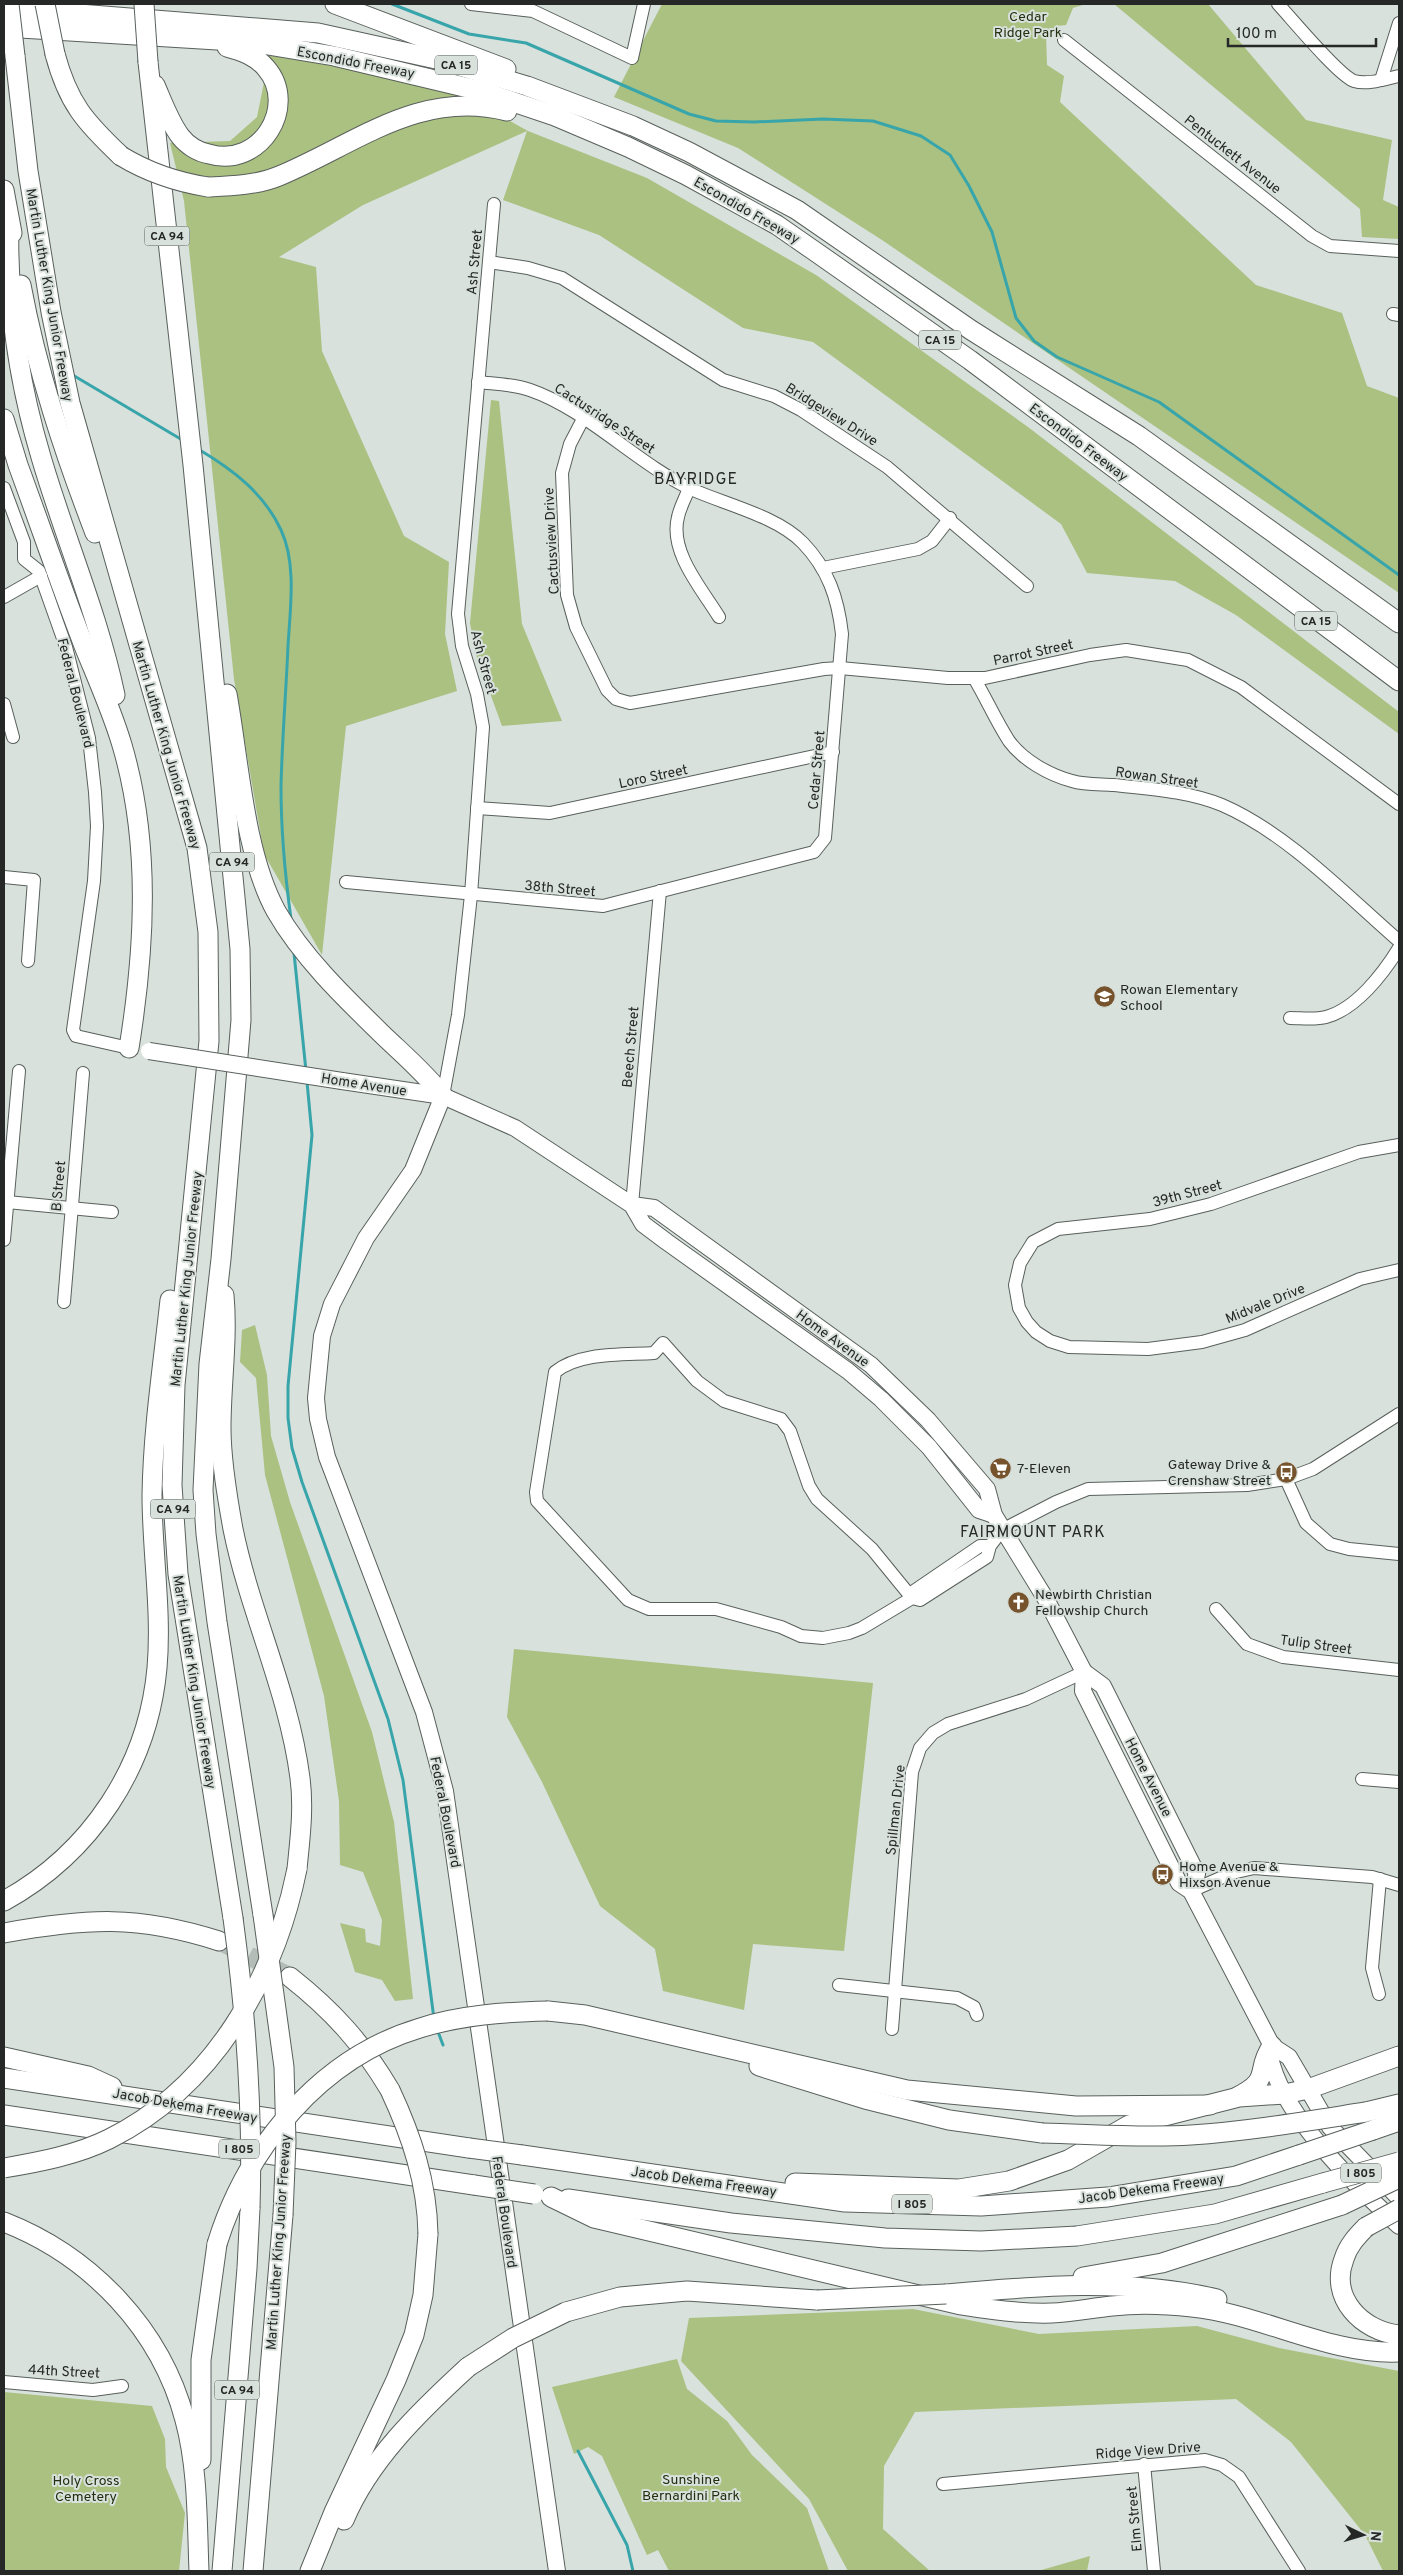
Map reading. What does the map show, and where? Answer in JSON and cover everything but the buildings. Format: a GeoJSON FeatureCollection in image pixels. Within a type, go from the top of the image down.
{"type":"FeatureCollection","features":[{"type":"Feature","properties":{"kind":"highway","name":"Martin Luther King Junior Freeway"},"geometry":{"type":"LineString","coordinates":[[10,4],[28,171],[68,394],[136,639],[171,749],[200,865],[208,932],[210,985],[209,1041],[175,1385],[172,1485],[178,1574],[233,1918],[242,1987],[248,2066],[250,2208],[247,2268],[222,2571]]}},
{"type":"Feature","properties":{"kind":"highway"},"geometry":{"type":"LineString","coordinates":[[45,4],[62,79],[74,104],[89,126],[121,156],[157,175],[186,184],[208,187],[241,185],[277,177],[384,124],[428,109],[484,105],[628,147]]}},
{"type":"Feature","properties":{"kind":"highway","name":"Martin Luther King Junior Freeway"},"geometry":{"type":"LineString","coordinates":[[144,4],[148,67],[193,465],[241,967],[241,1020],[221,1259],[206,1404],[203,1490],[206,1534],[217,1622],[263,1915],[284,2067],[286,2142],[283,2214],[253,2571]]}},
{"type":"Feature","properties":{"kind":"highway"},"geometry":{"type":"LineString","coordinates":[[335,4],[532,79],[632,126]]}},
{"type":"Feature","properties":{"kind":"highway","name":"Escondido Freeway"},"geometry":{"type":"LineString","coordinates":[[4,8],[318,33],[436,59],[527,86],[632,126],[689,152],[797,210],[971,330],[1139,436],[1399,623]]}},
{"type":"Feature","properties":{"kind":"highway","name":"Escondido Freeway"},"geometry":{"type":"LineString","coordinates":[[4,27],[250,42],[394,68],[481,91],[555,116],[628,147],[686,175],[792,235],[970,360],[1320,624],[1399,681]]}},
{"type":"Feature","properties":{"kind":"highway"},"geometry":{"type":"LineString","coordinates":[[148,67],[180,137],[191,146],[202,153],[217,157],[232,157],[249,152],[261,143],[271,128],[276,114],[277,98],[268,70],[256,59],[241,51],[179,38]]}},
{"type":"Feature","properties":{"kind":"highway"},"geometry":{"type":"LineString","coordinates":[[4,190],[28,327],[62,448],[136,639]]}},
{"type":"Feature","properties":{"kind":"highway"},"geometry":{"type":"LineString","coordinates":[[9,221],[8,266],[21,373],[40,455],[114,693],[122,744],[135,804],[141,866],[142,931],[139,987],[129,1048]]}},
{"type":"Feature","properties":{"kind":"highway"},"geometry":{"type":"LineString","coordinates":[[4,419],[18,465],[122,744]]}},
{"type":"Feature","properties":{"kind":"highway"},"geometry":{"type":"LineString","coordinates":[[199,532],[248,824],[261,875],[276,911],[313,961],[385,1036],[419,1068],[443,1096]]}},
{"type":"Feature","properties":{"kind":"highway"},"geometry":{"type":"LineString","coordinates":[[4,1901],[54,1868],[99,1820],[132,1764],[151,1709],[158,1648],[152,1517],[156,1427],[175,1256],[204,1096]]}},
{"type":"Feature","properties":{"kind":"highway"},"geometry":{"type":"LineString","coordinates":[[4,2168],[66,2155],[109,2139],[172,2097],[192,2078],[242,2015],[264,1974],[285,1921],[297,1869],[301,1833],[300,1779],[290,1726],[246,1583],[233,1529],[223,1462],[221,1429],[227,1323],[221,1259]]}},
{"type":"Feature","properties":{"kind":"highway"},"geometry":{"type":"LineString","coordinates":[[4,1933],[83,1921],[116,1920],[170,1927],[219,1941]]}},
{"type":"Feature","properties":{"kind":"highway"},"geometry":{"type":"LineString","coordinates":[[290,1977],[329,2009],[347,2028],[390,2090],[414,2144],[425,2194],[428,2234],[423,2295],[414,2335],[396,2380],[334,2512],[310,2571]]}},
{"type":"Feature","properties":{"kind":"highway"},"geometry":{"type":"LineString","coordinates":[[199,2571],[201,2360],[217,2244],[231,2203],[267,2141],[304,2099],[346,2064],[400,2035],[434,2024],[467,2017],[548,2011],[586,2016],[907,2090],[1076,2106],[1210,2105]]}},
{"type":"Feature","properties":{"kind":"highway"},"geometry":{"type":"LineString","coordinates":[[616,2023],[881,2103],[949,2120],[1042,2132],[1149,2136],[1192,2135],[1370,2121],[1399,2104]]}},
{"type":"Feature","properties":{"kind":"highway"},"geometry":{"type":"LineString","coordinates":[[1235,2098],[1257,2084],[1263,2074],[1266,2055],[1272,2046]]}},
{"type":"Feature","properties":{"kind":"highway"},"geometry":{"type":"LineString","coordinates":[[662,2175],[853,2187],[960,2189],[1009,2181],[1068,2160],[1129,2125],[1235,2098],[1285,2094],[1308,2089],[1399,2056]]}},
{"type":"Feature","properties":{"kind":"highway"},"geometry":{"type":"LineString","coordinates":[[4,2057],[88,2076],[126,2094]]}},
{"type":"Feature","properties":{"kind":"highway","name":"Jacob Dekema Freeway"},"geometry":{"type":"LineString","coordinates":[[4,2078],[126,2094],[209,2110],[845,2202],[981,2206],[1108,2197],[1236,2176],[1299,2155],[1370,2121],[1399,2121]]}},
{"type":"Feature","properties":{"kind":"highway","name":"I 805"},"geometry":{"type":"LineString","coordinates":[[4,2116],[730,2224],[885,2238],[981,2241],[1077,2236],[1215,2214],[1399,2162]]}},
{"type":"Feature","properties":{"kind":"highway"},"geometry":{"type":"LineString","coordinates":[[1025,2287],[1162,2263],[1342,2205],[1399,2178]]}},
{"type":"Feature","properties":{"kind":"highway"},"geometry":{"type":"LineString","coordinates":[[542,2195],[594,2218],[961,2305],[995,2311],[1029,2313],[1071,2311],[1130,2304],[1194,2307],[1230,2314],[1360,2350],[1399,2352]]}},
{"type":"Feature","properties":{"kind":"highway"},"geometry":{"type":"LineString","coordinates":[[1399,2209],[1366,2227],[1351,2242],[1343,2260],[1340,2281],[1345,2300],[1355,2315],[1370,2327],[1399,2335]]}},
{"type":"Feature","properties":{"kind":"highway"},"geometry":{"type":"LineString","coordinates":[[4,2222],[48,2242],[84,2268],[130,2312],[159,2355],[177,2392],[186,2421],[192,2460],[199,2571]]}},
{"type":"Feature","properties":{"kind":"highway"},"geometry":{"type":"LineString","coordinates":[[322,2571],[351,2503],[391,2445],[437,2395],[468,2367],[513,2338],[566,2312],[620,2297],[687,2290],[817,2300],[946,2294],[1025,2287],[1128,2285],[1189,2293],[1227,2302],[1337,2344]]}},
{"type":"Feature","properties":{"kind":"main road","name":"Home Avenue"},"geometry":{"type":"LineString","coordinates":[[129,1048],[443,1096],[515,1128],[632,1205],[654,1208],[835,1338],[893,1383],[988,1489],[994,1515],[1047,1601],[1084,1672],[1083,1691],[1179,1882],[1191,1890],[1272,2046],[1271,2064],[1296,2116],[1333,2158],[1399,2226]]}},
{"type":"Feature","properties":{"kind":"main road","name":"Federal Boulevard"},"geometry":{"type":"LineString","coordinates":[[443,1096],[412,1170],[366,1238],[332,1304],[318,1354],[316,1398],[318,1419],[327,1457],[424,1712],[445,1791],[557,2571]]}},
{"type":"Feature","properties":{"kind":"main road","name":"Home Avenue"},"geometry":{"type":"LineString","coordinates":[[1272,2046],[1289,2056],[1330,2127],[1399,2198]]}},
{"type":"Feature","properties":{"kind":"street"},"geometry":{"type":"LineString","coordinates":[[471,4],[533,11],[632,58],[644,4]]}},
{"type":"Feature","properties":{"kind":"street"},"geometry":{"type":"LineString","coordinates":[[1278,4],[1339,69],[1352,80],[1366,82],[1399,76]]}},
{"type":"Feature","properties":{"kind":"street"},"geometry":{"type":"LineString","coordinates":[[1381,80],[1399,23]]}},
{"type":"Feature","properties":{"kind":"street","name":"Pentuckett Avenue"},"geometry":{"type":"LineString","coordinates":[[1064,40],[1312,236],[1330,246],[1399,251]]}},
{"type":"Feature","properties":{"kind":"street","name":"Ash Street"},"geometry":{"type":"LineString","coordinates":[[443,1096],[458,1014],[471,895],[483,727],[478,694],[462,646],[458,614],[494,204]]}},
{"type":"Feature","properties":{"kind":"street","name":"Bridgeview Drive"},"geometry":{"type":"LineString","coordinates":[[489,262],[528,268],[562,278],[723,380],[774,396],[801,410],[888,467],[950,518],[1027,586]]}},
{"type":"Feature","properties":{"kind":"street","name":"Cactusridge Street"},"geometry":{"type":"LineString","coordinates":[[478,382],[511,385],[530,390],[582,419],[645,462],[690,488],[780,526],[802,541],[823,568],[833,588],[840,612],[842,634],[840,668]]}},
{"type":"Feature","properties":{"kind":"street","name":"Cactusview Drive"},"geometry":{"type":"LineString","coordinates":[[582,419],[570,444],[562,473],[567,595],[576,627],[607,690],[616,700],[630,703]]}},
{"type":"Feature","properties":{"kind":"street","name":"Federal Boulevard"},"geometry":{"type":"LineString","coordinates":[[4,488],[24,542],[24,559],[39,571],[66,647],[89,738],[97,826],[94,881],[72,1030]]}},
{"type":"Feature","properties":{"kind":"street"},"geometry":{"type":"LineString","coordinates":[[690,488],[678,516],[676,527],[679,551],[719,617]]}},
{"type":"Feature","properties":{"kind":"street"},"geometry":{"type":"LineString","coordinates":[[823,568],[918,550],[932,541],[950,518]]}},
{"type":"Feature","properties":{"kind":"street"},"geometry":{"type":"LineString","coordinates":[[4,597],[41,576]]}},
{"type":"Feature","properties":{"kind":"street","name":"Parrot Street"},"geometry":{"type":"LineString","coordinates":[[630,703],[824,669],[840,668],[948,678],[985,678],[1090,655],[1126,650],[1188,660],[1241,687],[1399,804]]}},
{"type":"Feature","properties":{"kind":"street","name":"Cedar Street"},"geometry":{"type":"LineString","coordinates":[[796,856],[814,852],[825,838],[840,668]]}},
{"type":"Feature","properties":{"kind":"street","name":"Rowan Street"},"geometry":{"type":"LineString","coordinates":[[974,678],[1010,741],[1024,755],[1050,773],[1074,782],[1158,789],[1204,799],[1223,806],[1255,822],[1296,852],[1399,941]]}},
{"type":"Feature","properties":{"kind":"street"},"geometry":{"type":"LineString","coordinates":[[4,704],[13,737]]}},
{"type":"Feature","properties":{"kind":"street","name":"Loro Street"},"geometry":{"type":"LineString","coordinates":[[478,808],[550,813],[833,752]]}},
{"type":"Feature","properties":{"kind":"street","name":"38th Street"},"geometry":{"type":"LineString","coordinates":[[346,882],[603,906],[796,856]]}},
{"type":"Feature","properties":{"kind":"street"},"geometry":{"type":"LineString","coordinates":[[4,877],[34,880],[28,961]]}},
{"type":"Feature","properties":{"kind":"street","name":"Beech Street"},"geometry":{"type":"LineString","coordinates":[[632,1205],[660,891]]}},
{"type":"Feature","properties":{"kind":"street"},"geometry":{"type":"LineString","coordinates":[[1290,1018],[1326,1017],[1350,1005],[1387,968],[1399,948]]}},
{"type":"Feature","properties":{"kind":"street","name":"Home Avenue"},"geometry":{"type":"LineString","coordinates":[[72,1030],[76,1036],[82,1038],[129,1048]]}},
{"type":"Feature","properties":{"kind":"street"},"geometry":{"type":"LineString","coordinates":[[4,1240],[7,1175],[19,1071]]}},
{"type":"Feature","properties":{"kind":"street","name":"B Street"},"geometry":{"type":"LineString","coordinates":[[64,1302],[83,1073]]}},
{"type":"Feature","properties":{"kind":"street","name":"39th Street"},"geometry":{"type":"LineString","coordinates":[[1016,1293],[1015,1284],[1020,1263],[1033,1242],[1058,1229],[1150,1219],[1211,1204],[1359,1152],[1399,1145]]}},
{"type":"Feature","properties":{"kind":"street"},"geometry":{"type":"LineString","coordinates":[[7,1202],[112,1212]]}},
{"type":"Feature","properties":{"kind":"street","name":"Midvale Drive"},"geometry":{"type":"LineString","coordinates":[[1016,1293],[1019,1308],[1027,1322],[1036,1332],[1050,1341],[1069,1347],[1148,1349],[1202,1342],[1245,1330],[1360,1278],[1399,1270]]}},
{"type":"Feature","properties":{"kind":"street"},"geometry":{"type":"LineString","coordinates":[[912,1598],[862,1628],[850,1633],[823,1638],[801,1636],[781,1627],[716,1609],[649,1609],[628,1600],[537,1501],[536,1492],[555,1372],[564,1365],[581,1360],[654,1353],[663,1343],[697,1381],[724,1401],[781,1419],[790,1431],[809,1486],[817,1499],[872,1549],[912,1598],[920,1600],[987,1557],[990,1546],[1002,1530],[1056,1502],[1088,1490],[1248,1486],[1286,1479],[1313,1469],[1399,1414]]}},
{"type":"Feature","properties":{"kind":"street"},"geometry":{"type":"LineString","coordinates":[[1286,1479],[1306,1523],[1330,1544],[1349,1550],[1399,1554]]}},
{"type":"Feature","properties":{"kind":"street","name":"Tulip Street"},"geometry":{"type":"LineString","coordinates":[[1216,1609],[1248,1644],[1283,1657],[1399,1670]]}},
{"type":"Feature","properties":{"kind":"street","name":"Spillman Drive"},"geometry":{"type":"LineString","coordinates":[[892,2029],[893,1990],[912,1772],[920,1748],[932,1733],[948,1724],[1026,1699],[1084,1672]]}},
{"type":"Feature","properties":{"kind":"street"},"geometry":{"type":"LineString","coordinates":[[1362,1779],[1399,1782]]}},
{"type":"Feature","properties":{"kind":"street"},"geometry":{"type":"LineString","coordinates":[[1191,1890],[1232,1873],[1254,1868],[1372,1876],[1399,1885]]}},
{"type":"Feature","properties":{"kind":"street"},"geometry":{"type":"LineString","coordinates":[[1378,1994],[1372,1968],[1380,1879]]}},
{"type":"Feature","properties":{"kind":"street"},"geometry":{"type":"LineString","coordinates":[[839,1985],[957,1998],[974,2007],[977,2016]]}},
{"type":"Feature","properties":{"kind":"street","name":"44th Street"},"geometry":{"type":"LineString","coordinates":[[4,2382],[93,2390],[122,2386]]}},
{"type":"Feature","properties":{"kind":"street","name":"Ridge View Drive"},"geometry":{"type":"LineString","coordinates":[[943,2484],[1144,2464],[1205,2460],[1222,2465],[1239,2477],[1299,2571]]}},
{"type":"Feature","properties":{"kind":"street","name":"Elm Street"},"geometry":{"type":"LineString","coordinates":[[1144,2464],[1154,2571]]}},
{"type":"Feature","properties":{"kind":"green space","name":"Cedar Ridge Park"},"geometry":{"type":"Polygon","coordinates":[[[662,4],[1086,4],[1073,8],[1066,25],[1057,26],[1046,33],[1047,65],[1064,76],[1060,102],[1256,285],[1342,313],[1367,386],[1399,398],[1399,593],[882,240],[738,148],[614,97],[662,4]]]}},
{"type":"Feature","properties":{"kind":"green space"},"geometry":{"type":"Polygon","coordinates":[[[1114,4],[1208,4],[1306,120],[1392,140],[1383,200],[1399,207],[1399,239],[1362,237],[1360,209],[1114,4]]]}},
{"type":"Feature","properties":{"kind":"green space"},"geometry":{"type":"Polygon","coordinates":[[[270,53],[389,75],[459,93],[528,131],[647,178],[816,275],[1028,427],[1399,712],[1399,734],[1236,615],[1175,581],[1087,573],[1061,524],[813,342],[743,328],[599,235],[503,200],[527,131],[363,205],[279,257],[316,267],[322,351],[404,536],[449,562],[445,634],[457,691],[346,726],[322,955],[264,854],[234,679],[184,201],[170,143],[230,141],[257,117],[270,53]]]}},
{"type":"Feature","properties":{"kind":"green space"},"geometry":{"type":"Polygon","coordinates":[[[491,400],[499,401],[522,624],[562,721],[502,726],[475,652],[470,623],[491,400]]]}},
{"type":"Feature","properties":{"kind":"green space"},"geometry":{"type":"Polygon","coordinates":[[[255,1325],[267,1375],[271,1436],[290,1502],[372,1732],[394,1822],[413,1999],[395,2001],[382,1980],[355,1972],[340,1923],[365,1929],[366,1942],[380,1946],[382,1920],[363,1872],[340,1865],[339,1801],[324,1696],[265,1475],[256,1378],[240,1362],[242,1330],[255,1325]]]}},
{"type":"Feature","properties":{"kind":"green space"},"geometry":{"type":"Polygon","coordinates":[[[514,1649],[873,1683],[844,1951],[753,1944],[744,2010],[663,1991],[655,1949],[600,1906],[542,1782],[507,1717],[514,1649]]]}},
{"type":"Feature","properties":{"kind":"green space"},"geometry":{"type":"Polygon","coordinates":[[[913,2309],[1039,2334],[1197,2326],[1279,2348],[1399,2371],[1399,2571],[1383,2571],[1365,2535],[1291,2442],[1236,2399],[915,2412],[884,2466],[883,2529],[930,2571],[848,2571],[809,2499],[681,2361],[689,2318],[913,2309]]]}},
{"type":"Feature","properties":{"kind":"green space","name":"Sunshine Bernardini Park"},"geometry":{"type":"Polygon","coordinates":[[[677,2359],[687,2389],[727,2421],[752,2455],[807,2508],[829,2571],[669,2571],[658,2550],[647,2555],[602,2456],[588,2447],[574,2454],[552,2387],[677,2359]]]}},
{"type":"Feature","properties":{"kind":"green space","name":"Holy Cross Cemetery"},"geometry":{"type":"Polygon","coordinates":[[[4,2392],[152,2406],[165,2439],[166,2467],[185,2513],[179,2571],[4,2571],[4,2392]]]}},
{"type":"Feature","properties":{"kind":"green space"},"geometry":{"type":"Polygon","coordinates":[[[1090,2556],[1087,2571],[1038,2571],[1090,2556]]]}},
{"type":"Feature","properties":{"kind":"waterway"},"geometry":{"type":"LineString","coordinates":[[392,4],[469,34],[526,43],[689,114],[716,121],[754,122],[823,119],[873,121],[921,136],[950,155],[969,186],[992,232],[1016,318],[1034,341],[1057,357],[1159,402],[1399,575]]}},
{"type":"Feature","properties":{"kind":"waterway"},"geometry":{"type":"LineString","coordinates":[[71,374],[184,441]]}},
{"type":"Feature","properties":{"kind":"waterway"},"geometry":{"type":"LineString","coordinates":[[198,449],[235,474],[256,493],[266,505],[281,530],[289,557],[291,602],[281,787],[284,853],[291,919]]}},
{"type":"Feature","properties":{"kind":"waterway"},"geometry":{"type":"LineString","coordinates":[[294,953],[306,1071]]}},
{"type":"Feature","properties":{"kind":"waterway"},"geometry":{"type":"LineString","coordinates":[[307,1082],[312,1135],[288,1386],[288,1418],[292,1448],[302,1482],[388,1719],[403,1780],[434,2019]]}},
{"type":"Feature","properties":{"kind":"waterway"},"geometry":{"type":"LineString","coordinates":[[437,2029],[443,2045]]}},
{"type":"Feature","properties":{"kind":"waterway"},"geometry":{"type":"LineString","coordinates":[[578,2451],[627,2545],[633,2571]]}},
{"type":"Feature","properties":{"kind":"tunnel"},"geometry":{"type":"LineString","coordinates":[[224,1943],[290,1977]]}},
{"type":"Feature","properties":{"kind":"place","name":"Rowan Elementary School"},"geometry":{"type":"Point","coordinates":[1104,997]}},
{"type":"Feature","properties":{"kind":"place","name":"7-Eleven"},"geometry":{"type":"Point","coordinates":[1001,1468]}},
{"type":"Feature","properties":{"kind":"place","name":"Gateway Drive & Crenshaw Street"},"geometry":{"type":"Point","coordinates":[1287,1472]}},
{"type":"Feature","properties":{"kind":"place","name":"Newbirth Christian Fellowship Church"},"geometry":{"type":"Point","coordinates":[1019,1602]}},
{"type":"Feature","properties":{"kind":"place","name":"Home Avenue & Hixson Avenue"},"geometry":{"type":"Point","coordinates":[1163,1874]}},
{"type":"Feature","properties":{"kind":"district","name":"BAYRIDGE"},"geometry":{"type":"Point","coordinates":[696,478]}},
{"type":"Feature","properties":{"kind":"district","name":"FAIRMOUNT PARK"},"geometry":{"type":"Point","coordinates":[1033,1531]}}]}
